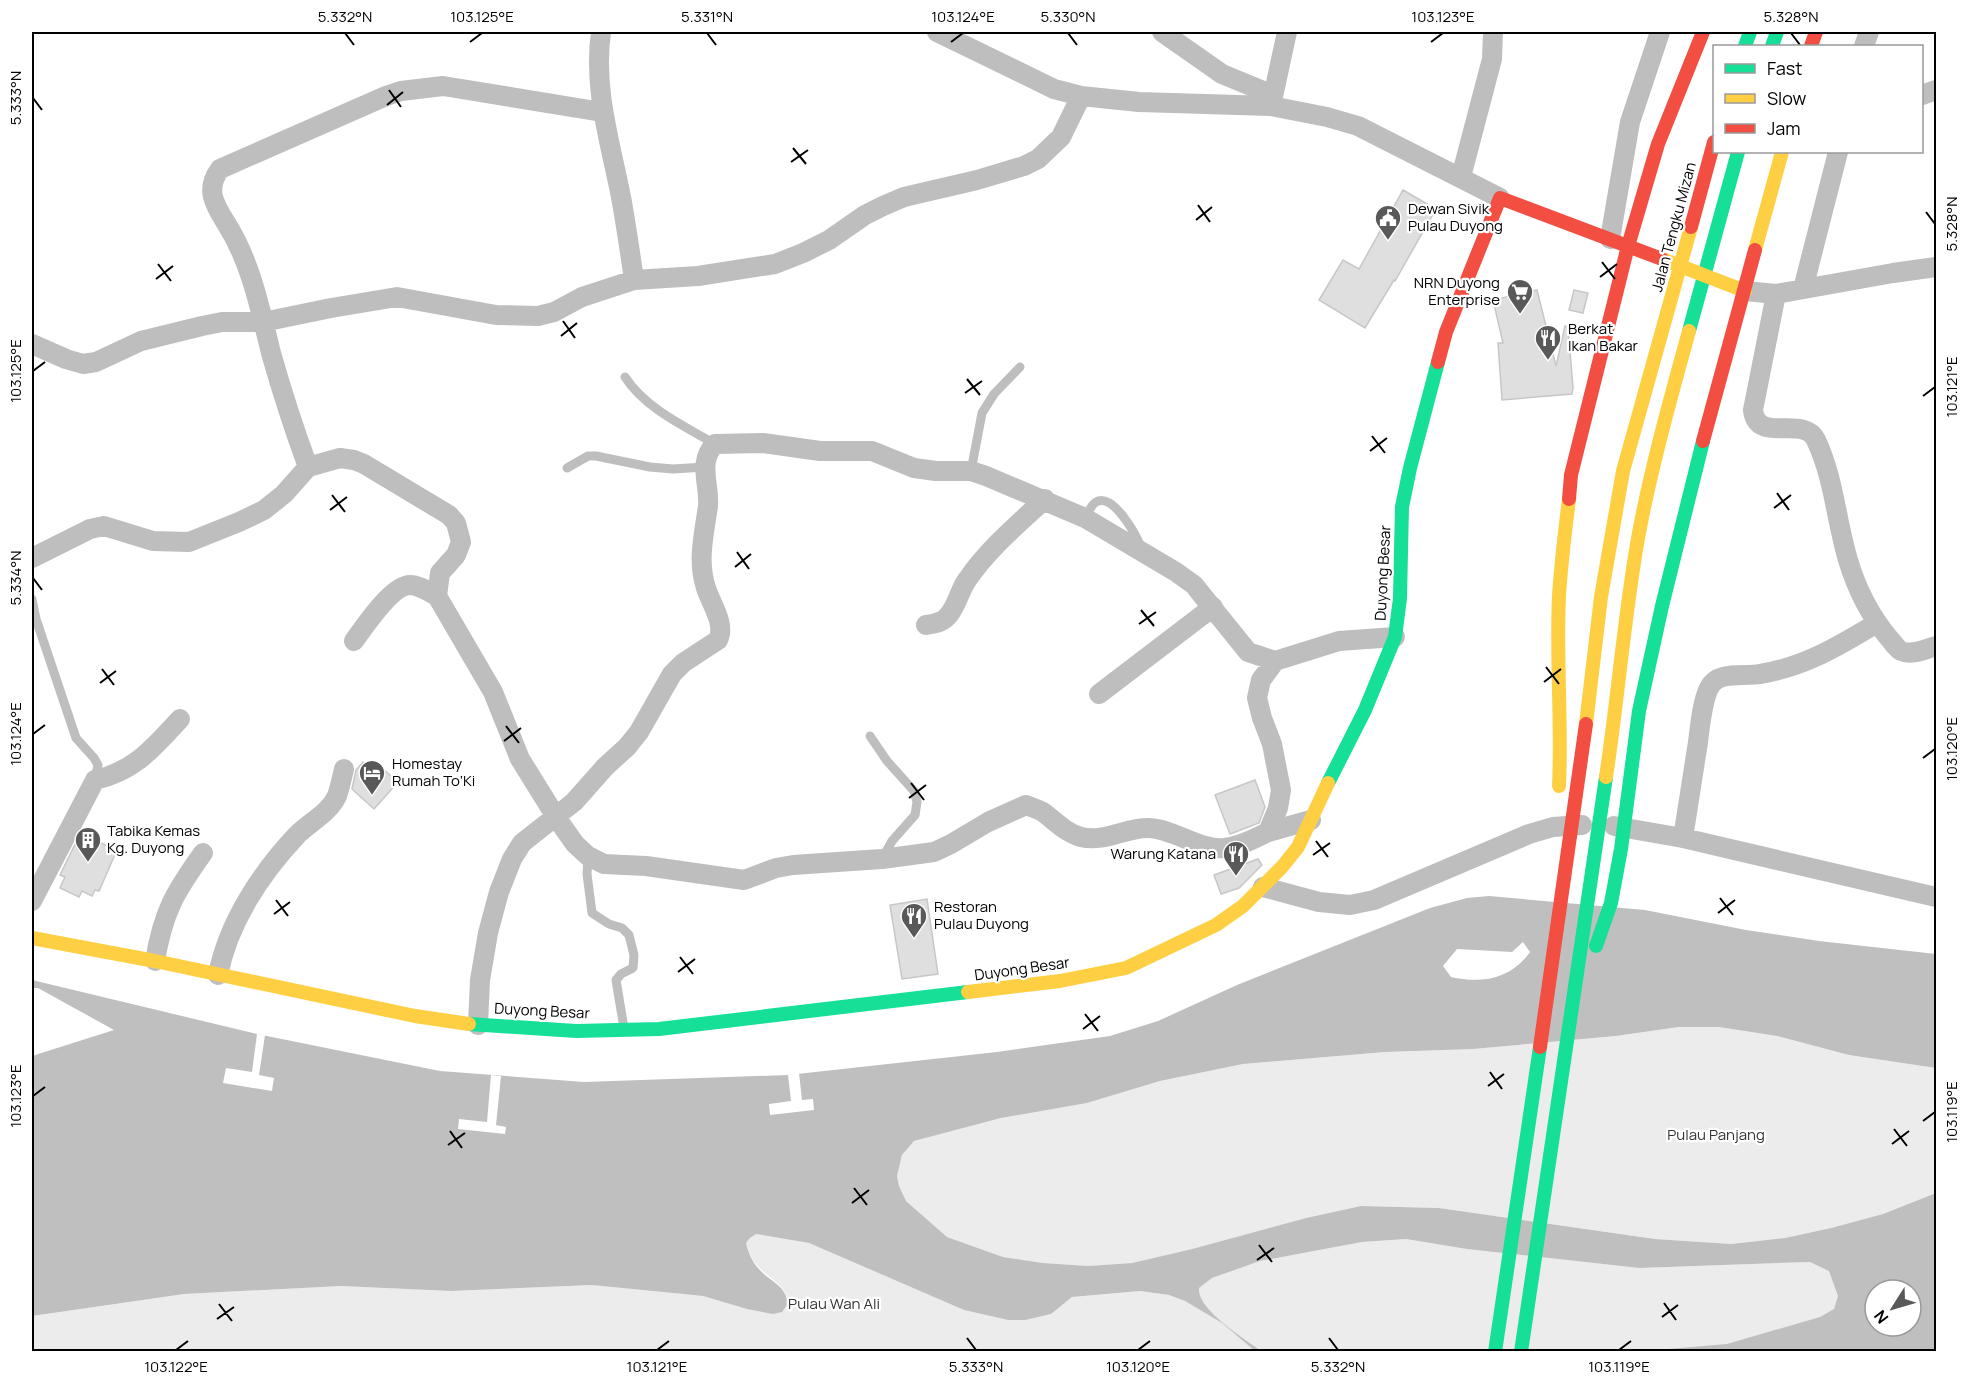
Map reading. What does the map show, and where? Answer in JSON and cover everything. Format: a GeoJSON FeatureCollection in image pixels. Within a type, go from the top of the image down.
{"type":"FeatureCollection","features":[{"type":"Feature","properties":{"kind":"main road"},"geometry":{"type":"LineString","coordinates":[[1495,1352],[1537,1068],[1558,807],[1561,745],[1558,662],[1559,595],[1571,475],[1619,243],[1703,32]]}},
{"type":"Feature","properties":{"kind":"main road","name":"Jalan Tengku Mizan"},"geometry":{"type":"LineString","coordinates":[[1537,1068],[1584,743],[1601,597],[1621,481],[1713,146]]}},
{"type":"Feature","properties":{"kind":"main road"},"geometry":{"type":"LineString","coordinates":[[1521,1352],[1611,745],[1628,601],[1642,517],[1666,415],[1738,153]]}},
{"type":"Feature","properties":{"kind":"main road"},"geometry":{"type":"LineString","coordinates":[[1570,1020],[1611,903],[1621,849],[1639,711],[1662,606],[1698,461],[1782,153]]}},
{"type":"Feature","properties":{"kind":"main road"},"geometry":{"type":"LineString","coordinates":[[1500,198],[1745,291]]}},
{"type":"Feature","properties":{"kind":"main road","name":"Duyong Besar"},"geometry":{"type":"LineString","coordinates":[[32,938],[155,961],[404,1014],[477,1024],[576,1031],[688,1027],[1060,981],[1126,968],[1157,956],[1216,925],[1263,887],[1298,847],[1365,710],[1395,638],[1400,598],[1402,507],[1410,468],[1446,332],[1500,198]]}},
{"type":"Feature","properties":{"kind":"street"},"geometry":{"type":"LineString","coordinates":[[601,32],[598,48],[602,112],[621,196],[634,280]]}},
{"type":"Feature","properties":{"kind":"street"},"geometry":{"type":"LineString","coordinates":[[937,32],[1054,89],[1081,96],[1139,102],[1272,101]]}},
{"type":"Feature","properties":{"kind":"street"},"geometry":{"type":"LineString","coordinates":[[1162,32],[1222,74],[1272,101],[1358,126],[1500,198]]}},
{"type":"Feature","properties":{"kind":"street"},"geometry":{"type":"LineString","coordinates":[[1272,101],[1287,32]]}},
{"type":"Feature","properties":{"kind":"street"},"geometry":{"type":"LineString","coordinates":[[1461,177],[1492,59],[1493,32]]}},
{"type":"Feature","properties":{"kind":"street"},"geometry":{"type":"LineString","coordinates":[[1619,243],[1630,122],[1660,32]]}},
{"type":"Feature","properties":{"kind":"street"},"geometry":{"type":"LineString","coordinates":[[309,467],[291,422],[242,253],[214,203],[213,179],[220,169],[386,96],[420,88],[443,86],[602,112]]}},
{"type":"Feature","properties":{"kind":"street"},"geometry":{"type":"LineString","coordinates":[[32,344],[66,359],[89,363],[96,362],[141,341],[202,326],[222,322],[263,322],[397,297],[496,315],[538,316],[554,312],[582,297],[634,280],[698,276],[775,264],[830,240],[865,215],[894,201],[1024,166],[1038,159],[1061,137],[1081,96]]}},
{"type":"Feature","properties":{"kind":"street"},"geometry":{"type":"LineString","coordinates":[[1803,289],[1838,153]]}},
{"type":"Feature","properties":{"kind":"street"},"geometry":{"type":"LineString","coordinates":[[1745,291],[1776,294],[1936,267]]}},
{"type":"Feature","properties":{"kind":"street"},"geometry":{"type":"LineString","coordinates":[[1776,294],[1753,410],[1756,423],[1762,427],[1798,429],[1809,432],[1815,437],[1832,484],[1855,581],[1877,623],[1900,650],[1911,652],[1936,646]]}},
{"type":"Feature","properties":{"kind":"street"},"geometry":{"type":"LineString","coordinates":[[477,1024],[480,980],[488,933],[512,859],[522,843],[574,802],[639,732],[672,674],[683,663],[718,640],[721,634],[722,628],[710,603],[701,564],[704,521],[708,504],[705,466],[709,451],[715,444],[763,443],[820,451],[872,451],[914,468],[936,471],[971,471],[1045,499],[1085,518],[1194,585],[1248,652],[1275,661],[1339,641],[1395,638]]}},
{"type":"Feature","properties":{"kind":"street"},"geometry":{"type":"LineString","coordinates":[[32,558],[90,529],[104,526],[153,541],[189,542],[264,510],[284,494],[309,467],[340,458],[364,464],[449,515],[456,524],[461,542],[456,555],[440,573],[437,596]]}},
{"type":"Feature","properties":{"kind":"street"},"geometry":{"type":"LineString","coordinates":[[926,625],[938,623],[946,618],[953,609],[965,582],[980,563],[1045,499]]}},
{"type":"Feature","properties":{"kind":"street"},"geometry":{"type":"LineString","coordinates":[[354,641],[387,600],[403,587],[409,585],[418,587],[437,596],[493,692],[520,759],[556,817],[575,844],[588,856],[604,864],[646,866],[744,880],[776,868],[793,865],[882,859],[934,852],[988,822],[1026,805],[1040,810],[1071,833],[1083,838],[1095,838],[1148,828],[1164,831],[1213,848],[1240,845],[1268,832],[1311,820]]}},
{"type":"Feature","properties":{"kind":"street"},"geometry":{"type":"LineString","coordinates":[[1099,694],[1213,607]]}},
{"type":"Feature","properties":{"kind":"street"},"geometry":{"type":"LineString","coordinates":[[1683,838],[1701,717],[1709,687],[1722,678],[1765,673],[1810,661],[1877,623]]}},
{"type":"Feature","properties":{"kind":"street"},"geometry":{"type":"LineString","coordinates":[[1268,832],[1278,808],[1281,790],[1272,744],[1257,698],[1261,680],[1275,661]]}},
{"type":"Feature","properties":{"kind":"street"},"geometry":{"type":"LineString","coordinates":[[32,901],[95,780],[114,776],[136,762],[180,719]]}},
{"type":"Feature","properties":{"kind":"street"},"geometry":{"type":"LineString","coordinates":[[218,975],[222,951],[236,919],[298,833],[329,808],[336,797],[344,769]]}},
{"type":"Feature","properties":{"kind":"street"},"geometry":{"type":"LineString","coordinates":[[1263,887],[1293,896],[1350,905],[1374,900],[1511,841],[1553,827],[1592,824],[1638,829],[1683,838],[1936,897]]}},
{"type":"Feature","properties":{"kind":"street"},"geometry":{"type":"LineString","coordinates":[[155,961],[159,935],[168,909],[181,883],[203,853]]}},
{"type":"Feature","properties":{"kind":"lane"},"geometry":{"type":"LineString","coordinates":[[971,471],[982,413],[993,394],[1020,367]]}},
{"type":"Feature","properties":{"kind":"lane"},"geometry":{"type":"LineString","coordinates":[[625,377],[630,386],[660,412],[715,444]]}},
{"type":"Feature","properties":{"kind":"lane"},"geometry":{"type":"LineString","coordinates":[[567,468],[588,456],[673,469],[705,466]]}},
{"type":"Feature","properties":{"kind":"lane"},"geometry":{"type":"LineString","coordinates":[[32,599],[36,619],[76,738],[98,765],[95,780]]}},
{"type":"Feature","properties":{"kind":"lane"},"geometry":{"type":"LineString","coordinates":[[870,736],[887,761],[914,791],[917,802],[915,814],[892,841],[882,859]]}},
{"type":"Feature","properties":{"kind":"lane"},"geometry":{"type":"LineString","coordinates":[[588,856],[587,874],[592,913],[609,924],[626,930],[634,955],[633,968],[621,974],[616,980],[624,1031]]}},
{"type":"Feature","properties":{"kind":"green space","name":"Pulau Panjang"},"geometry":{"type":"Polygon","coordinates":[[[1680,1027],[1719,1027],[1777,1036],[1849,1055],[1936,1068],[1936,1193],[1883,1214],[1831,1228],[1785,1238],[1731,1244],[1655,1239],[1439,1208],[1361,1206],[1132,1263],[1088,1266],[1003,1257],[947,1237],[906,1201],[897,1176],[902,1155],[914,1141],[1001,1118],[1087,1103],[1160,1081],[1243,1064],[1385,1052],[1473,1049],[1616,1036],[1680,1027]]]}},
{"type":"Feature","properties":{"kind":"green space"},"geometry":{"type":"Polygon","coordinates":[[[1936,1206],[1936,1351],[1261,1351],[1214,1314],[1200,1297],[1199,1288],[1212,1278],[1260,1261],[1362,1242],[1406,1239],[1468,1249],[1639,1268],[1810,1262],[1936,1206]]]}},
{"type":"Feature","properties":{"kind":"green space","name":"Pulau Wan Ali"},"geometry":{"type":"Polygon","coordinates":[[[756,1234],[809,1243],[964,1310],[1008,1320],[1051,1314],[1072,1297],[1140,1291],[1169,1295],[1185,1301],[1222,1323],[1255,1351],[32,1352],[32,1316],[184,1294],[341,1286],[451,1291],[592,1285],[703,1296],[747,1309],[788,1299],[779,1285],[760,1269],[749,1253],[746,1243],[756,1234]]]}},
{"type":"Feature","properties":{"kind":"shaded area"},"geometry":{"type":"Polygon","coordinates":[[[1489,896],[1645,910],[1746,930],[1936,954],[1936,1068],[1849,1055],[1777,1036],[1719,1027],[1679,1027],[1616,1036],[1473,1049],[1385,1052],[1243,1064],[1160,1081],[1087,1103],[1001,1118],[914,1141],[902,1155],[897,1176],[906,1201],[947,1237],[1003,1257],[1088,1266],[1132,1263],[1361,1206],[1439,1208],[1655,1239],[1731,1244],[1785,1238],[1831,1228],[1883,1214],[1936,1193],[1936,1351],[1611,1351],[1727,1344],[1820,1317],[1834,1309],[1838,1296],[1829,1271],[1810,1262],[1639,1268],[1467,1249],[1406,1239],[1362,1242],[1260,1261],[1212,1278],[1199,1288],[1200,1297],[1214,1314],[1261,1351],[1255,1351],[1222,1323],[1185,1301],[1169,1295],[1140,1291],[1072,1297],[1051,1314],[1025,1320],[1008,1320],[964,1310],[809,1243],[756,1234],[746,1243],[748,1250],[752,1260],[763,1273],[785,1293],[787,1305],[782,1312],[773,1314],[747,1309],[703,1296],[592,1285],[451,1291],[341,1286],[184,1294],[32,1316],[32,1056],[114,1030],[38,988],[32,988],[32,980],[257,1034],[440,1071],[584,1082],[788,1075],[997,1052],[1110,1036],[1158,1021],[1237,985],[1430,908],[1467,898],[1489,896]],[[1523,942],[1512,952],[1457,949],[1443,966],[1451,977],[1485,979],[1505,974],[1530,952],[1523,942]]]}},
{"type":"Feature","properties":{"kind":"pier"},"geometry":{"type":"Polygon","coordinates":[[[257,1034],[265,1035],[259,1075],[274,1078],[272,1091],[223,1083],[226,1068],[252,1072],[257,1034]]]}},
{"type":"Feature","properties":{"kind":"pier"},"geometry":{"type":"Polygon","coordinates":[[[799,1073],[802,1100],[813,1099],[814,1110],[770,1115],[769,1104],[791,1101],[788,1075],[799,1073]]]}},
{"type":"Feature","properties":{"kind":"pier"},"geometry":{"type":"Polygon","coordinates":[[[491,1075],[501,1076],[496,1125],[506,1127],[505,1134],[458,1129],[459,1119],[487,1122],[491,1075]]]}},
{"type":"Feature","properties":{"kind":"building"},"geometry":{"type":"Polygon","coordinates":[[[1403,190],[1436,209],[1365,328],[1319,300],[1343,260],[1359,269],[1403,190]]]}},
{"type":"Feature","properties":{"kind":"building"},"geometry":{"type":"Polygon","coordinates":[[[1537,290],[1556,366],[1565,326],[1568,327],[1572,394],[1502,400],[1498,343],[1503,343],[1493,300],[1537,290]]]}},
{"type":"Feature","properties":{"kind":"building"},"geometry":{"type":"Polygon","coordinates":[[[1574,290],[1588,293],[1583,313],[1569,310],[1574,290]]]}},
{"type":"Feature","properties":{"kind":"building","name":"Homestay Rumah To’Ki"},"geometry":{"type":"Polygon","coordinates":[[[363,762],[370,768],[375,762],[398,782],[374,809],[352,789],[356,770],[363,762]]]}},
{"type":"Feature","properties":{"kind":"building"},"geometry":{"type":"Polygon","coordinates":[[[1255,780],[1265,807],[1259,823],[1230,834],[1215,795],[1255,780]]]}},
{"type":"Feature","properties":{"kind":"building","name":"Tabika Kemas Kg. Duyong"},"geometry":{"type":"Polygon","coordinates":[[[80,834],[117,850],[99,891],[95,890],[92,896],[82,891],[79,897],[60,888],[65,877],[60,875],[80,834]]]}},
{"type":"Feature","properties":{"kind":"building","name":"Warung Katana"},"geometry":{"type":"Polygon","coordinates":[[[1258,859],[1262,865],[1239,888],[1221,894],[1214,875],[1258,859]]]}},
{"type":"Feature","properties":{"kind":"building","name":"Restoran Pulau Duyong"},"geometry":{"type":"Polygon","coordinates":[[[927,899],[938,974],[902,979],[890,905],[927,899]]]}},
{"type":"Feature","properties":{"kind":"traffic: fast"},"geometry":{"type":"LineString","coordinates":[[1745,45],[1750,32]]}},
{"type":"Feature","properties":{"kind":"traffic: fast"},"geometry":{"type":"LineString","coordinates":[[1772,45],[1777,32]]}},
{"type":"Feature","properties":{"kind":"traffic: fast"},"geometry":{"type":"LineString","coordinates":[[1689,331],[1738,153]]}},
{"type":"Feature","properties":{"kind":"traffic: fast"},"geometry":{"type":"LineString","coordinates":[[1328,783],[1365,710],[1395,637],[1400,598],[1402,507],[1438,362]]}},
{"type":"Feature","properties":{"kind":"traffic: fast"},"geometry":{"type":"LineString","coordinates":[[1596,946],[1611,903],[1621,849],[1639,711],[1662,606],[1703,441]]}},
{"type":"Feature","properties":{"kind":"traffic: fast"},"geometry":{"type":"LineString","coordinates":[[1521,1352],[1606,777]]}},
{"type":"Feature","properties":{"kind":"traffic: fast"},"geometry":{"type":"LineString","coordinates":[[469,1024],[576,1031],[659,1029],[968,992]]}},
{"type":"Feature","properties":{"kind":"traffic: fast"},"geometry":{"type":"LineString","coordinates":[[1495,1352],[1540,1047]]}},
{"type":"Feature","properties":{"kind":"traffic: slow"},"geometry":{"type":"LineString","coordinates":[[1755,250],[1782,153]]}},
{"type":"Feature","properties":{"kind":"traffic: slow"},"geometry":{"type":"LineString","coordinates":[[1586,724],[1601,597],[1623,471],[1691,227]]}},
{"type":"Feature","properties":{"kind":"traffic: slow"},"geometry":{"type":"LineString","coordinates":[[1662,259],[1745,291]]}},
{"type":"Feature","properties":{"kind":"traffic: slow"},"geometry":{"type":"LineString","coordinates":[[1606,777],[1638,538],[1655,460],[1689,331]]}},
{"type":"Feature","properties":{"kind":"traffic: slow"},"geometry":{"type":"LineString","coordinates":[[1559,786],[1559,596],[1569,499]]}},
{"type":"Feature","properties":{"kind":"traffic: slow"},"geometry":{"type":"LineString","coordinates":[[968,992],[1060,981],[1126,968],[1216,925],[1243,906],[1282,867],[1298,847],[1328,783]]}},
{"type":"Feature","properties":{"kind":"traffic: slow"},"geometry":{"type":"LineString","coordinates":[[32,938],[155,961],[415,1016],[469,1024]]}},
{"type":"Feature","properties":{"kind":"traffic: jam"},"geometry":{"type":"LineString","coordinates":[[1569,499],[1571,475],[1628,246],[1658,144],[1703,32]]}},
{"type":"Feature","properties":{"kind":"traffic: jam"},"geometry":{"type":"LineString","coordinates":[[1811,45],[1816,32]]}},
{"type":"Feature","properties":{"kind":"traffic: jam"},"geometry":{"type":"LineString","coordinates":[[1691,227],[1713,146]]}},
{"type":"Feature","properties":{"kind":"traffic: jam"},"geometry":{"type":"LineString","coordinates":[[1438,362],[1446,332],[1500,198],[1662,259]]}},
{"type":"Feature","properties":{"kind":"traffic: jam"},"geometry":{"type":"LineString","coordinates":[[1703,441],[1755,250]]}},
{"type":"Feature","properties":{"kind":"traffic: jam"},"geometry":{"type":"LineString","coordinates":[[1540,1047],[1586,724]]}},
{"type":"Feature","properties":{"kind":"place","name":"Dewan Sivik Pulau Duyong"},"geometry":{"type":"Point","coordinates":[1388,241]}},
{"type":"Feature","properties":{"kind":"place","name":"NRN Duyong Enterprise"},"geometry":{"type":"Point","coordinates":[1520,315]}},
{"type":"Feature","properties":{"kind":"place","name":"Berkat Ikan Bakar"},"geometry":{"type":"Point","coordinates":[1548,361]}},
{"type":"Feature","properties":{"kind":"place","name":"Homestay Rumah To’Ki"},"geometry":{"type":"Point","coordinates":[372,796]}},
{"type":"Feature","properties":{"kind":"place","name":"Tabika Kemas Kg. Duyong"},"geometry":{"type":"Point","coordinates":[88,863]}},
{"type":"Feature","properties":{"kind":"place","name":"Warung Katana"},"geometry":{"type":"Point","coordinates":[1236,877]}},
{"type":"Feature","properties":{"kind":"place","name":"Restoran Pulau Duyong"},"geometry":{"type":"Point","coordinates":[914,939]}}]}
